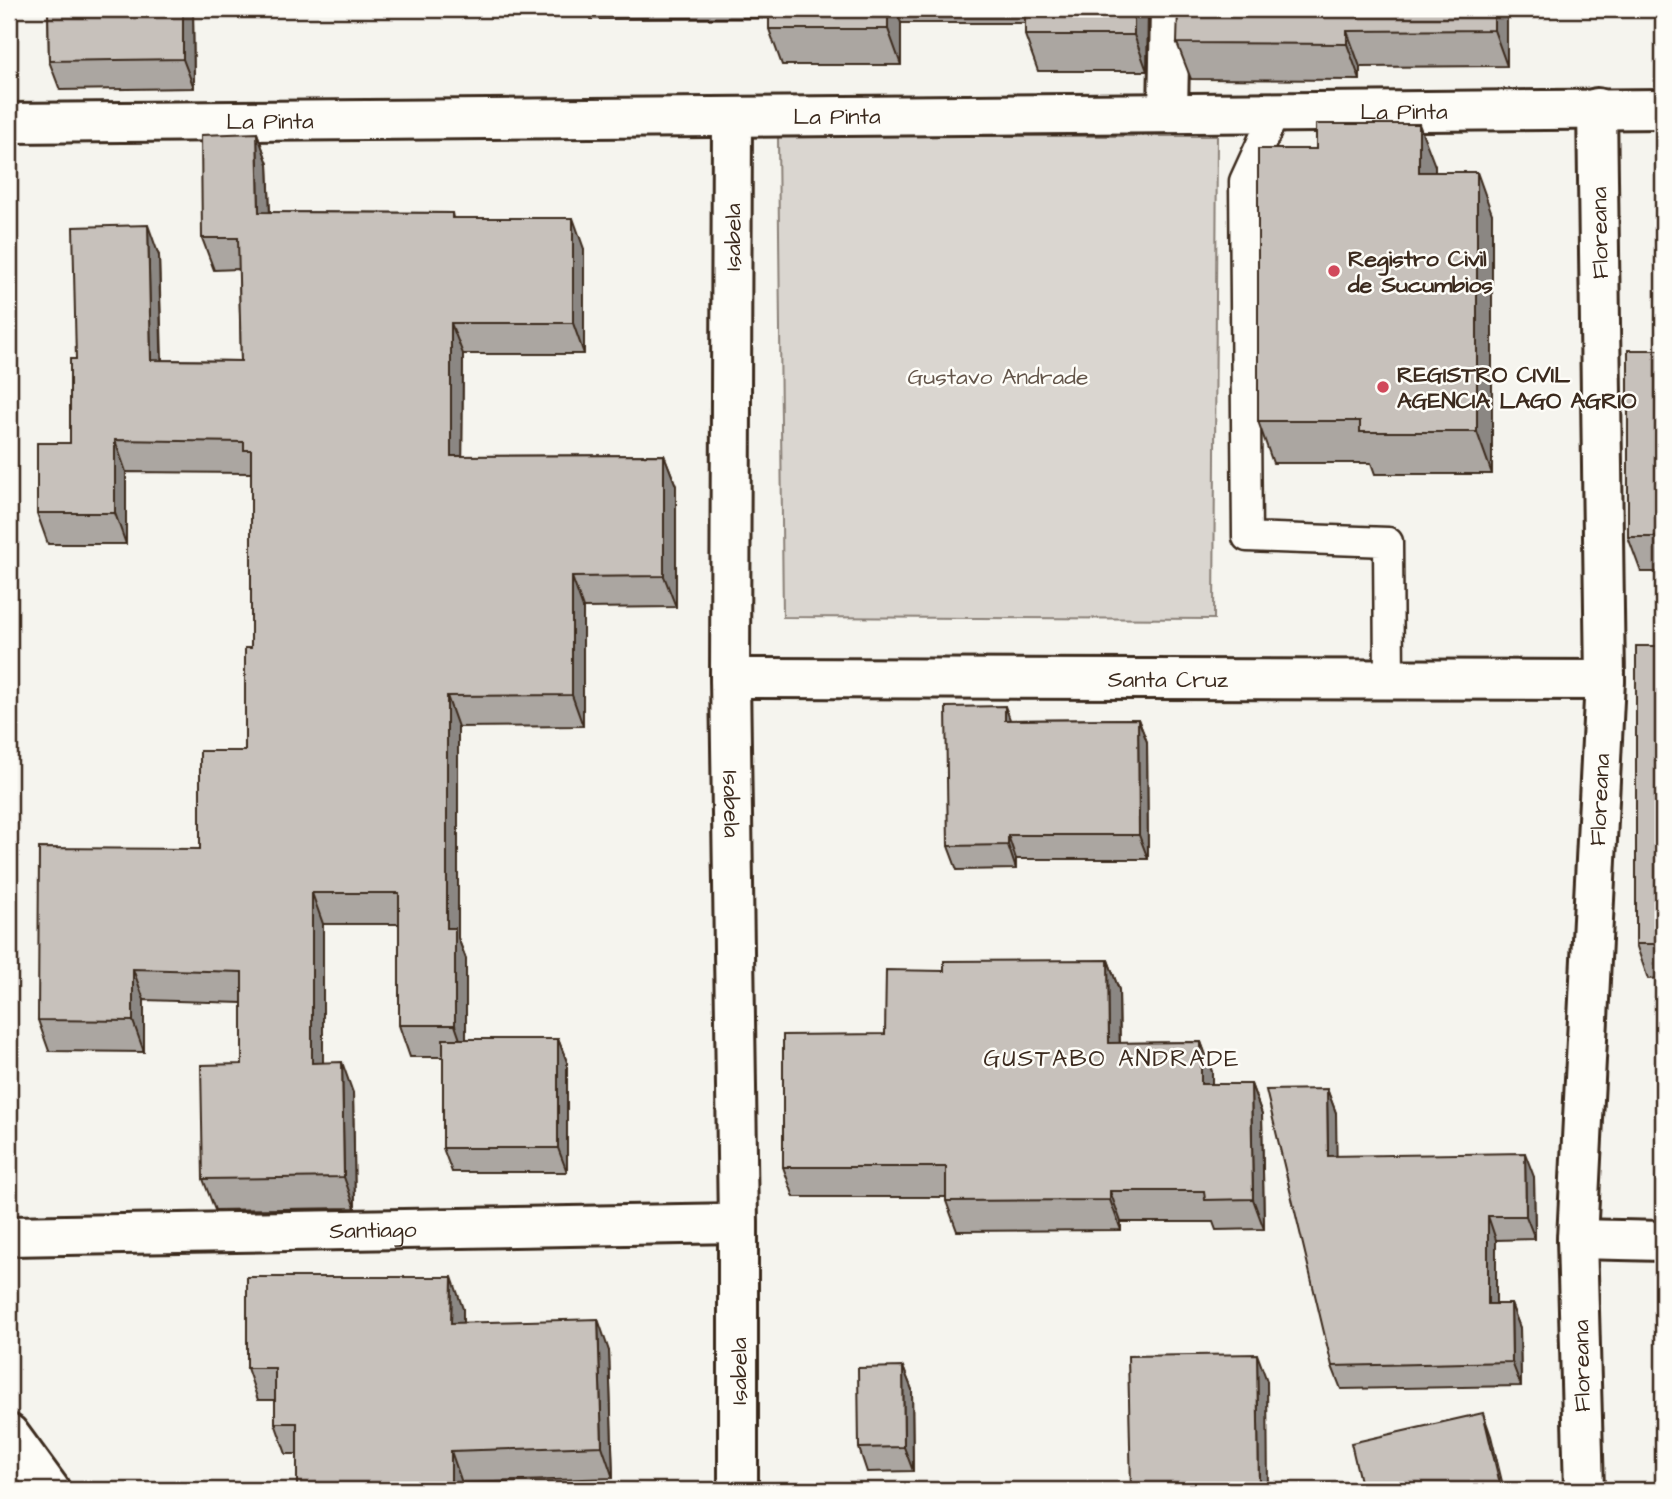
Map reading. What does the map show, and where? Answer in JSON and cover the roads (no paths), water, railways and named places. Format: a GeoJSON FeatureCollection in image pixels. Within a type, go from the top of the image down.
{"type":"FeatureCollection","features":[{"type":"Feature","properties":{"kind":"main road"},"geometry":{"type":"LineString","coordinates":[[1168,112],[1170,9]]}},
{"type":"Feature","properties":{"kind":"main road","name":"Floreana"},"geometry":{"type":"LineString","coordinates":[[1584,1490],[1577,1240],[1605,680],[1597,108]]}},
{"type":"Feature","properties":{"kind":"main road","name":"La Pinta"},"geometry":{"type":"LineString","coordinates":[[9,123],[1663,109]]}},
{"type":"Feature","properties":{"kind":"main road","name":"Isabela"},"geometry":{"type":"LineString","coordinates":[[732,118],[730,678],[738,1223],[738,1490]]}},
{"type":"Feature","properties":{"kind":"main road","name":"Santa Cruz"},"geometry":{"type":"LineString","coordinates":[[730,678],[1605,680]]}},
{"type":"Feature","properties":{"kind":"main road","name":"Santiago"},"geometry":{"type":"LineString","coordinates":[[9,1236],[738,1223]]}},
{"type":"Feature","properties":{"kind":"main road"},"geometry":{"type":"LineString","coordinates":[[1577,1240],[1663,1241]]}},
{"type":"Feature","properties":{"kind":"main road"},"geometry":{"type":"LineString","coordinates":[[9,1434],[50,1490]]}},
{"type":"Feature","properties":{"kind":"lane"},"geometry":{"type":"LineString","coordinates":[[1276,111],[1244,181],[1247,537],[1388,542],[1390,680]]}},
{"type":"Feature","properties":{"kind":"place","name":"Registro Civil de Sucumbios"},"geometry":{"type":"Point","coordinates":[1334,271]}},
{"type":"Feature","properties":{"kind":"place","name":"REGISTRO CIVIL AGENCIA LAGO AGRIO"},"geometry":{"type":"Point","coordinates":[1383,387]}},
{"type":"Feature","properties":{"kind":"district","name":"GUSTABO ANDRADE"},"geometry":{"type":"Point","coordinates":[1112,1058]}},
{"type":"Feature","properties":{"kind":"park label","name":"Gustavo Andrade"},"geometry":{"type":"Point","coordinates":[998,376]}}]}
